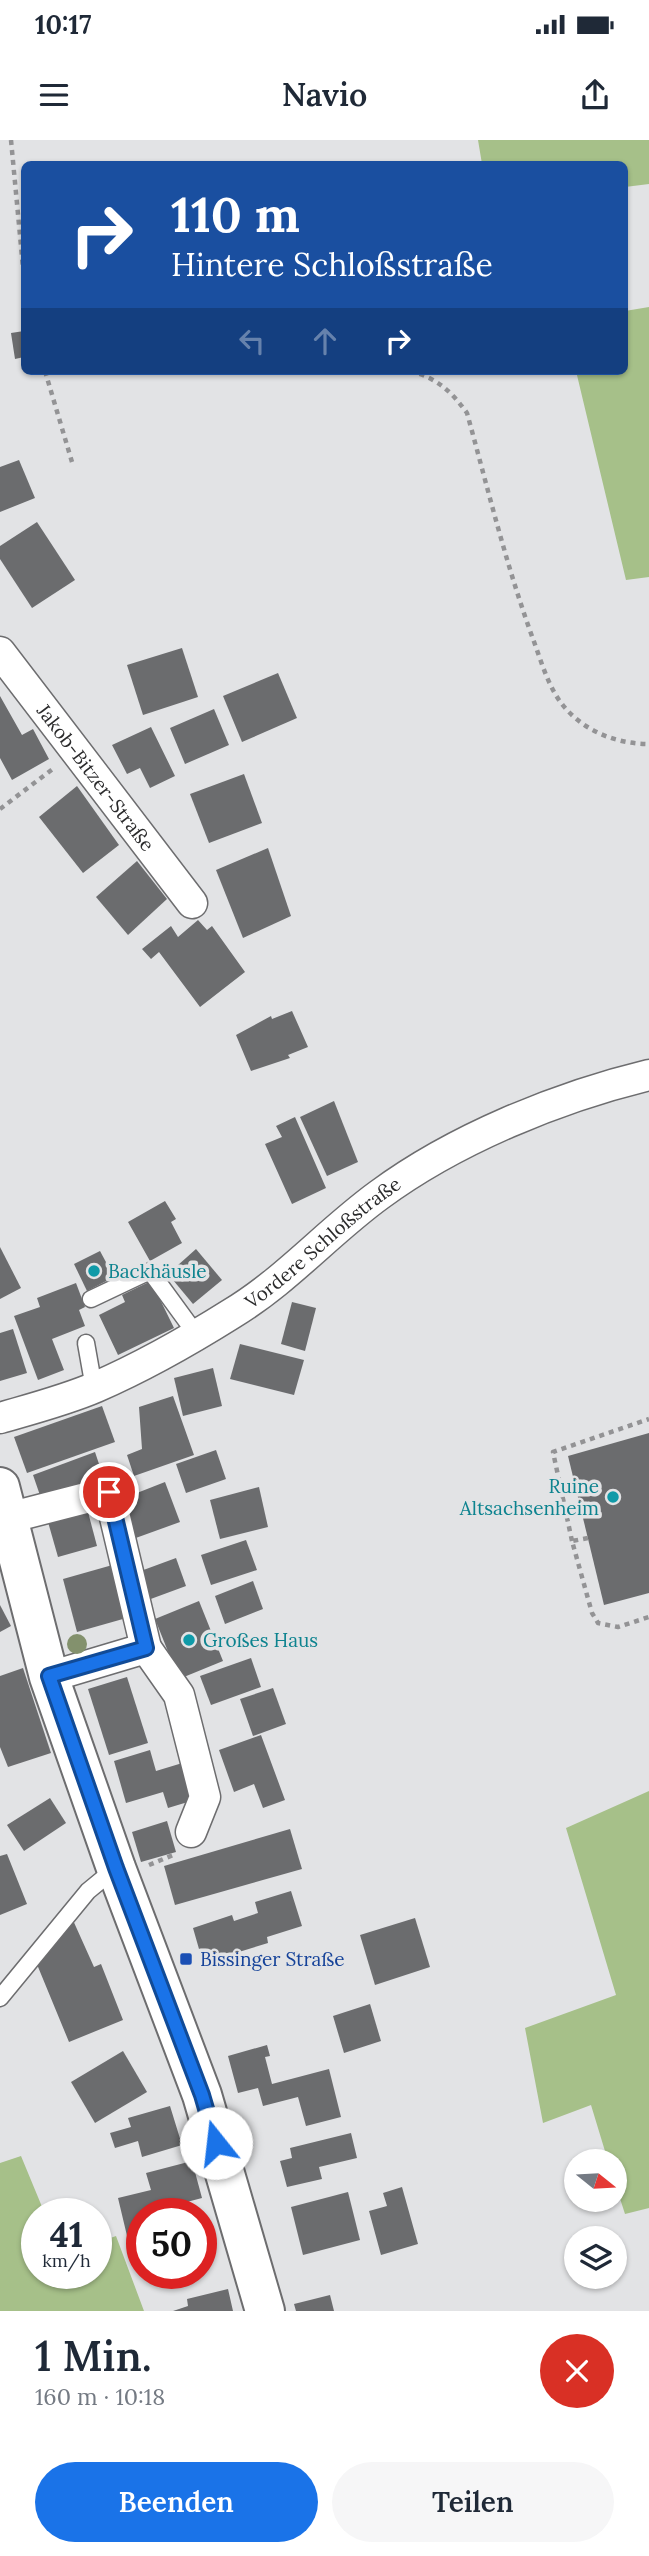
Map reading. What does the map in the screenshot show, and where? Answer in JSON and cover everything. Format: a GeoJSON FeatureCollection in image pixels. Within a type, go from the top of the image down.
{"type":"FeatureCollection","features":[{"type":"Feature","properties":{"kind":"main road"},"geometry":{"type":"LineString","coordinates":[[4,1503],[49,1676],[118,1872],[202,2095],[265,2311]]}},
{"type":"Feature","properties":{"kind":"street","name":"Jakob-Bitzer-Straße"},"geometry":{"type":"LineString","coordinates":[[0,652],[192,903]]}},
{"type":"Feature","properties":{"kind":"street","name":"Vordere Schloßstraße"},"geometry":{"type":"LineString","coordinates":[[0,1418],[94,1388],[196,1334],[278,1283],[379,1195],[426,1165],[509,1123],[606,1085],[649,1075]]}},
{"type":"Feature","properties":{"kind":"street"},"geometry":{"type":"LineString","coordinates":[[4,1503],[109,1492],[146,1648],[179,1695],[205,1797],[191,1832]]}},
{"type":"Feature","properties":{"kind":"street"},"geometry":{"type":"LineString","coordinates":[[49,1676],[146,1648]]}},
{"type":"Feature","properties":{"kind":"lane"},"geometry":{"type":"LineString","coordinates":[[91,1299],[150,1271],[196,1334]]}},
{"type":"Feature","properties":{"kind":"lane"},"geometry":{"type":"LineString","coordinates":[[86,1343],[94,1388]]}},
{"type":"Feature","properties":{"kind":"lane"},"geometry":{"type":"LineString","coordinates":[[0,1998],[88,1891],[118,1872]]}},
{"type":"Feature","properties":{"kind":"path"},"geometry":{"type":"LineString","coordinates":[[11,140],[21,246]]}},
{"type":"Feature","properties":{"kind":"path"},"geometry":{"type":"LineString","coordinates":[[46,375],[72,462]]}},
{"type":"Feature","properties":{"kind":"path"},"geometry":{"type":"LineString","coordinates":[[425,375],[450,390],[467,414],[517,596],[551,686],[568,711],[588,726],[611,739],[649,744]]}},
{"type":"Feature","properties":{"kind":"path"},"geometry":{"type":"LineString","coordinates":[[0,809],[78,751]]}},
{"type":"Feature","properties":{"kind":"path"},"geometry":{"type":"LineString","coordinates":[[649,1419],[553,1452],[572,1541],[592,1613],[598,1623],[618,1628],[649,1617]]}},
{"type":"Feature","properties":{"kind":"path"},"geometry":{"type":"LineString","coordinates":[[572,1541],[588,1538]]}},
{"type":"Feature","properties":{"kind":"path"},"geometry":{"type":"LineString","coordinates":[[118,1872],[184,1851],[191,1832]]}},
{"type":"Feature","properties":{"kind":"green space"},"geometry":{"type":"Polygon","coordinates":[[[478,140],[649,140],[649,184],[628,187],[628,161],[482,161],[478,140]]]}},
{"type":"Feature","properties":{"kind":"green space"},"geometry":{"type":"Polygon","coordinates":[[[649,307],[649,577],[626,580],[577,375],[628,375],[628,310],[649,307]]]}},
{"type":"Feature","properties":{"kind":"green space"},"geometry":{"type":"Polygon","coordinates":[[[649,1791],[649,2208],[625,2214],[627,2149],[604,2149],[591,2105],[543,2123],[525,2028],[616,1995],[566,1828],[649,1791]]]}},
{"type":"Feature","properties":{"kind":"green space"},"geometry":{"type":"Polygon","coordinates":[[[21,2156],[38,2198],[21,2198],[21,2289],[112,2289],[112,2237],[116,2236],[126,2263],[126,2289],[136,2289],[144,2311],[0,2311],[0,2163],[21,2156]]]}},
{"type":"Feature","properties":{"kind":"building"},"geometry":{"type":"Polygon","coordinates":[[[21,331],[21,358],[15,359],[11,333],[21,331]]]}},
{"type":"Feature","properties":{"kind":"building"},"geometry":{"type":"Polygon","coordinates":[[[19,460],[35,498],[0,512],[0,467],[19,460]]]}},
{"type":"Feature","properties":{"kind":"building"},"geometry":{"type":"Polygon","coordinates":[[[37,522],[75,580],[32,608],[0,559],[0,546],[37,522]]]}},
{"type":"Feature","properties":{"kind":"building"},"geometry":{"type":"Polygon","coordinates":[[[182,648],[198,697],[143,715],[127,665],[182,648]]]}},
{"type":"Feature","properties":{"kind":"building"},"geometry":{"type":"Polygon","coordinates":[[[278,673],[297,718],[242,742],[223,696],[278,673]]]}},
{"type":"Feature","properties":{"kind":"building"},"geometry":{"type":"Polygon","coordinates":[[[0,696],[22,735],[33,729],[49,759],[12,780],[0,758],[0,696]]]}},
{"type":"Feature","properties":{"kind":"building"},"geometry":{"type":"Polygon","coordinates":[[[214,709],[229,745],[185,764],[170,728],[214,709]]]}},
{"type":"Feature","properties":{"kind":"building"},"geometry":{"type":"Polygon","coordinates":[[[151,727],[175,776],[150,788],[140,768],[127,774],[112,745],[151,727]]]}},
{"type":"Feature","properties":{"kind":"building"},"geometry":{"type":"Polygon","coordinates":[[[244,774],[262,823],[209,843],[190,794],[244,774]]]}},
{"type":"Feature","properties":{"kind":"building"},"geometry":{"type":"Polygon","coordinates":[[[77,786],[119,845],[83,873],[39,817],[77,786]]]}},
{"type":"Feature","properties":{"kind":"building"},"geometry":{"type":"Polygon","coordinates":[[[268,848],[291,916],[243,938],[216,870],[268,848]]]}},
{"type":"Feature","properties":{"kind":"building"},"geometry":{"type":"Polygon","coordinates":[[[137,861],[167,899],[128,935],[96,897],[137,861]]]}},
{"type":"Feature","properties":{"kind":"building"},"geometry":{"type":"Polygon","coordinates":[[[198,920],[207,930],[212,926],[245,972],[200,1007],[159,952],[151,959],[142,949],[171,926],[178,937],[198,920]]]}},
{"type":"Feature","properties":{"kind":"building"},"geometry":{"type":"Polygon","coordinates":[[[292,1011],[308,1047],[288,1055],[290,1058],[251,1071],[236,1035],[271,1016],[272,1019],[292,1011]]]}},
{"type":"Feature","properties":{"kind":"building"},"geometry":{"type":"Polygon","coordinates":[[[334,1101],[358,1162],[327,1176],[300,1117],[334,1101]]]}},
{"type":"Feature","properties":{"kind":"building"},"geometry":{"type":"Polygon","coordinates":[[[295,1117],[326,1188],[292,1204],[265,1144],[282,1137],[276,1126],[295,1117]]]}},
{"type":"Feature","properties":{"kind":"building"},"geometry":{"type":"Polygon","coordinates":[[[165,1201],[176,1219],[171,1222],[182,1243],[150,1261],[128,1222],[165,1201]]]}},
{"type":"Feature","properties":{"kind":"building"},"geometry":{"type":"Polygon","coordinates":[[[0,1247],[21,1288],[0,1299],[0,1247]]]}},
{"type":"Feature","properties":{"kind":"building"},"geometry":{"type":"Polygon","coordinates":[[[196,1249],[222,1280],[193,1304],[168,1274],[196,1249]]]}},
{"type":"Feature","properties":{"kind":"building","name":"Backhäusle"},"geometry":{"type":"Polygon","coordinates":[[[100,1251],[114,1277],[87,1291],[74,1264],[100,1251]]]}},
{"type":"Feature","properties":{"kind":"building"},"geometry":{"type":"Polygon","coordinates":[[[151,1281],[174,1328],[118,1355],[99,1315],[125,1302],[122,1295],[151,1281]]]}},
{"type":"Feature","properties":{"kind":"building"},"geometry":{"type":"Polygon","coordinates":[[[76,1283],[85,1307],[79,1310],[85,1326],[52,1339],[64,1370],[38,1380],[14,1316],[40,1307],[37,1298],[76,1283]]]}},
{"type":"Feature","properties":{"kind":"building"},"geometry":{"type":"Polygon","coordinates":[[[292,1302],[316,1308],[305,1351],[281,1344],[292,1302]]]}},
{"type":"Feature","properties":{"kind":"building"},"geometry":{"type":"Polygon","coordinates":[[[13,1329],[27,1373],[0,1381],[0,1333],[13,1329]]]}},
{"type":"Feature","properties":{"kind":"building"},"geometry":{"type":"Polygon","coordinates":[[[240,1344],[304,1360],[294,1395],[230,1379],[240,1344]]]}},
{"type":"Feature","properties":{"kind":"building"},"geometry":{"type":"Polygon","coordinates":[[[213,1368],[222,1406],[183,1416],[174,1378],[213,1368]]]}},
{"type":"Feature","properties":{"kind":"building"},"geometry":{"type":"Polygon","coordinates":[[[173,1396],[194,1455],[134,1476],[127,1455],[142,1449],[139,1407],[173,1396]]]}},
{"type":"Feature","properties":{"kind":"building"},"geometry":{"type":"Polygon","coordinates":[[[102,1406],[115,1442],[27,1473],[14,1437],[102,1406]]]}},
{"type":"Feature","properties":{"kind":"building","name":"Ruine Altsachsenheim"},"geometry":{"type":"Polygon","coordinates":[[[649,1433],[649,1593],[604,1605],[568,1456],[649,1433]]]}},
{"type":"Feature","properties":{"kind":"building"},"geometry":{"type":"Polygon","coordinates":[[[216,1450],[226,1479],[186,1493],[176,1464],[216,1450]]]}},
{"type":"Feature","properties":{"kind":"building"},"geometry":{"type":"Polygon","coordinates":[[[95,1452],[105,1482],[43,1504],[33,1475],[95,1452]]]}},
{"type":"Feature","properties":{"kind":"building"},"geometry":{"type":"Polygon","coordinates":[[[165,1482],[180,1522],[133,1539],[119,1500],[165,1482]]]}},
{"type":"Feature","properties":{"kind":"building"},"geometry":{"type":"Polygon","coordinates":[[[259,1487],[268,1527],[220,1539],[210,1500],[259,1487]]]}},
{"type":"Feature","properties":{"kind":"building"},"geometry":{"type":"Polygon","coordinates":[[[88,1512],[97,1546],[58,1557],[48,1522],[88,1512]]]}},
{"type":"Feature","properties":{"kind":"building"},"geometry":{"type":"Polygon","coordinates":[[[246,1540],[257,1570],[211,1585],[201,1555],[246,1540]]]}},
{"type":"Feature","properties":{"kind":"building"},"geometry":{"type":"Polygon","coordinates":[[[176,1558],[186,1586],[148,1600],[138,1572],[176,1558]]]}},
{"type":"Feature","properties":{"kind":"building"},"geometry":{"type":"Polygon","coordinates":[[[116,1564],[130,1617],[77,1632],[63,1579],[116,1564]]]}},
{"type":"Feature","properties":{"kind":"building"},"geometry":{"type":"Polygon","coordinates":[[[253,1581],[263,1609],[225,1624],[215,1596],[253,1581]]]}},
{"type":"Feature","properties":{"kind":"building","name":"Großes Haus"},"geometry":{"type":"Polygon","coordinates":[[[199,1601],[223,1661],[179,1679],[155,1619],[199,1601]]]}},
{"type":"Feature","properties":{"kind":"building"},"geometry":{"type":"Polygon","coordinates":[[[0,1605],[11,1626],[0,1632],[0,1605]]]}},
{"type":"Feature","properties":{"kind":"building"},"geometry":{"type":"Polygon","coordinates":[[[251,1658],[261,1687],[211,1705],[200,1676],[251,1658]]]}},
{"type":"Feature","properties":{"kind":"building"},"geometry":{"type":"Polygon","coordinates":[[[23,1668],[51,1753],[8,1767],[0,1747],[0,1676],[23,1668]]]}},
{"type":"Feature","properties":{"kind":"building"},"geometry":{"type":"Polygon","coordinates":[[[127,1677],[148,1743],[109,1755],[88,1689],[127,1677]]]}},
{"type":"Feature","properties":{"kind":"building"},"geometry":{"type":"Polygon","coordinates":[[[273,1688],[286,1724],[253,1736],[240,1699],[273,1688]]]}},
{"type":"Feature","properties":{"kind":"building"},"geometry":{"type":"Polygon","coordinates":[[[261,1735],[285,1800],[263,1808],[254,1784],[234,1792],[219,1750],[261,1735]]]}},
{"type":"Feature","properties":{"kind":"building"},"geometry":{"type":"Polygon","coordinates":[[[150,1750],[156,1771],[189,1761],[201,1798],[168,1808],[163,1792],[126,1803],[114,1761],[150,1750]]]}},
{"type":"Feature","properties":{"kind":"building"},"geometry":{"type":"Polygon","coordinates":[[[50,1798],[66,1823],[24,1851],[7,1825],[50,1798]]]}},
{"type":"Feature","properties":{"kind":"building"},"geometry":{"type":"Polygon","coordinates":[[[167,1821],[176,1852],[141,1862],[132,1832],[167,1821]]]}},
{"type":"Feature","properties":{"kind":"building"},"geometry":{"type":"Polygon","coordinates":[[[290,1829],[302,1869],[175,1905],[164,1866],[290,1829]]]}},
{"type":"Feature","properties":{"kind":"building"},"geometry":{"type":"Polygon","coordinates":[[[7,1854],[27,1904],[0,1915],[0,1856],[7,1854]]]}},
{"type":"Feature","properties":{"kind":"building"},"geometry":{"type":"Polygon","coordinates":[[[291,1891],[302,1926],[267,1937],[268,1943],[203,1963],[193,1928],[232,1915],[234,1921],[258,1913],[255,1902],[291,1891]]]}},
{"type":"Feature","properties":{"kind":"building"},"geometry":{"type":"Polygon","coordinates":[[[72,1918],[94,1967],[101,1964],[123,2020],[69,2042],[36,1962],[72,1918]]]}},
{"type":"Feature","properties":{"kind":"building"},"geometry":{"type":"Polygon","coordinates":[[[415,1918],[430,1967],[375,1985],[360,1935],[415,1918]]]}},
{"type":"Feature","properties":{"kind":"building"},"geometry":{"type":"Polygon","coordinates":[[[370,2004],[381,2041],[344,2053],[333,2016],[370,2004]]]}},
{"type":"Feature","properties":{"kind":"building"},"geometry":{"type":"Polygon","coordinates":[[[267,2045],[270,2056],[265,2057],[272,2084],[329,2069],[341,2117],[306,2126],[298,2097],[263,2106],[258,2088],[238,2093],[228,2056],[267,2045]]]}},
{"type":"Feature","properties":{"kind":"building"},"geometry":{"type":"Polygon","coordinates":[[[123,2051],[147,2092],[95,2123],[71,2082],[123,2051]]]}},
{"type":"Feature","properties":{"kind":"building"},"geometry":{"type":"Polygon","coordinates":[[[170,2106],[182,2145],[142,2157],[138,2141],[115,2148],[110,2133],[131,2127],[128,2118],[170,2106]]]}},
{"type":"Feature","properties":{"kind":"building"},"geometry":{"type":"Polygon","coordinates":[[[351,2133],[357,2158],[319,2167],[322,2179],[287,2187],[280,2161],[292,2158],[290,2148],[351,2133]]]}},
{"type":"Feature","properties":{"kind":"building"},"geometry":{"type":"Polygon","coordinates":[[[192,2161],[202,2198],[126,2198],[126,2232],[118,2198],[151,2190],[146,2173],[192,2161]]]}},
{"type":"Feature","properties":{"kind":"building"},"geometry":{"type":"Polygon","coordinates":[[[402,2187],[418,2244],[381,2255],[369,2211],[387,2206],[383,2193],[402,2187]]]}},
{"type":"Feature","properties":{"kind":"building"},"geometry":{"type":"Polygon","coordinates":[[[348,2192],[360,2240],[303,2255],[291,2207],[348,2192]]]}},
{"type":"Feature","properties":{"kind":"building"},"geometry":{"type":"Polygon","coordinates":[[[228,2289],[233,2311],[173,2311],[188,2306],[187,2299],[228,2289]]]}},
{"type":"Feature","properties":{"kind":"building"},"geometry":{"type":"Polygon","coordinates":[[[330,2295],[334,2311],[296,2311],[294,2304],[330,2295]]]}},
{"type":"Feature","properties":{"kind":"place","name":"Backhäusle"},"geometry":{"type":"Point","coordinates":[94,1271]}},
{"type":"Feature","properties":{"kind":"place","name":"Ruine Altsachsenheim"},"geometry":{"type":"Point","coordinates":[613,1497]}},
{"type":"Feature","properties":{"kind":"place","name":"Großes Haus"},"geometry":{"type":"Point","coordinates":[189,1640]}},
{"type":"Feature","properties":{"kind":"place","name":"Bissinger Straße"},"geometry":{"type":"Point","coordinates":[186,1959]}},
{"type":"Feature","properties":{"kind":"route"},"geometry":{"type":"LineString","coordinates":[[109,1492],[146,1648],[49,1676],[116,1868],[202,2095],[216,2143]]}}]}
